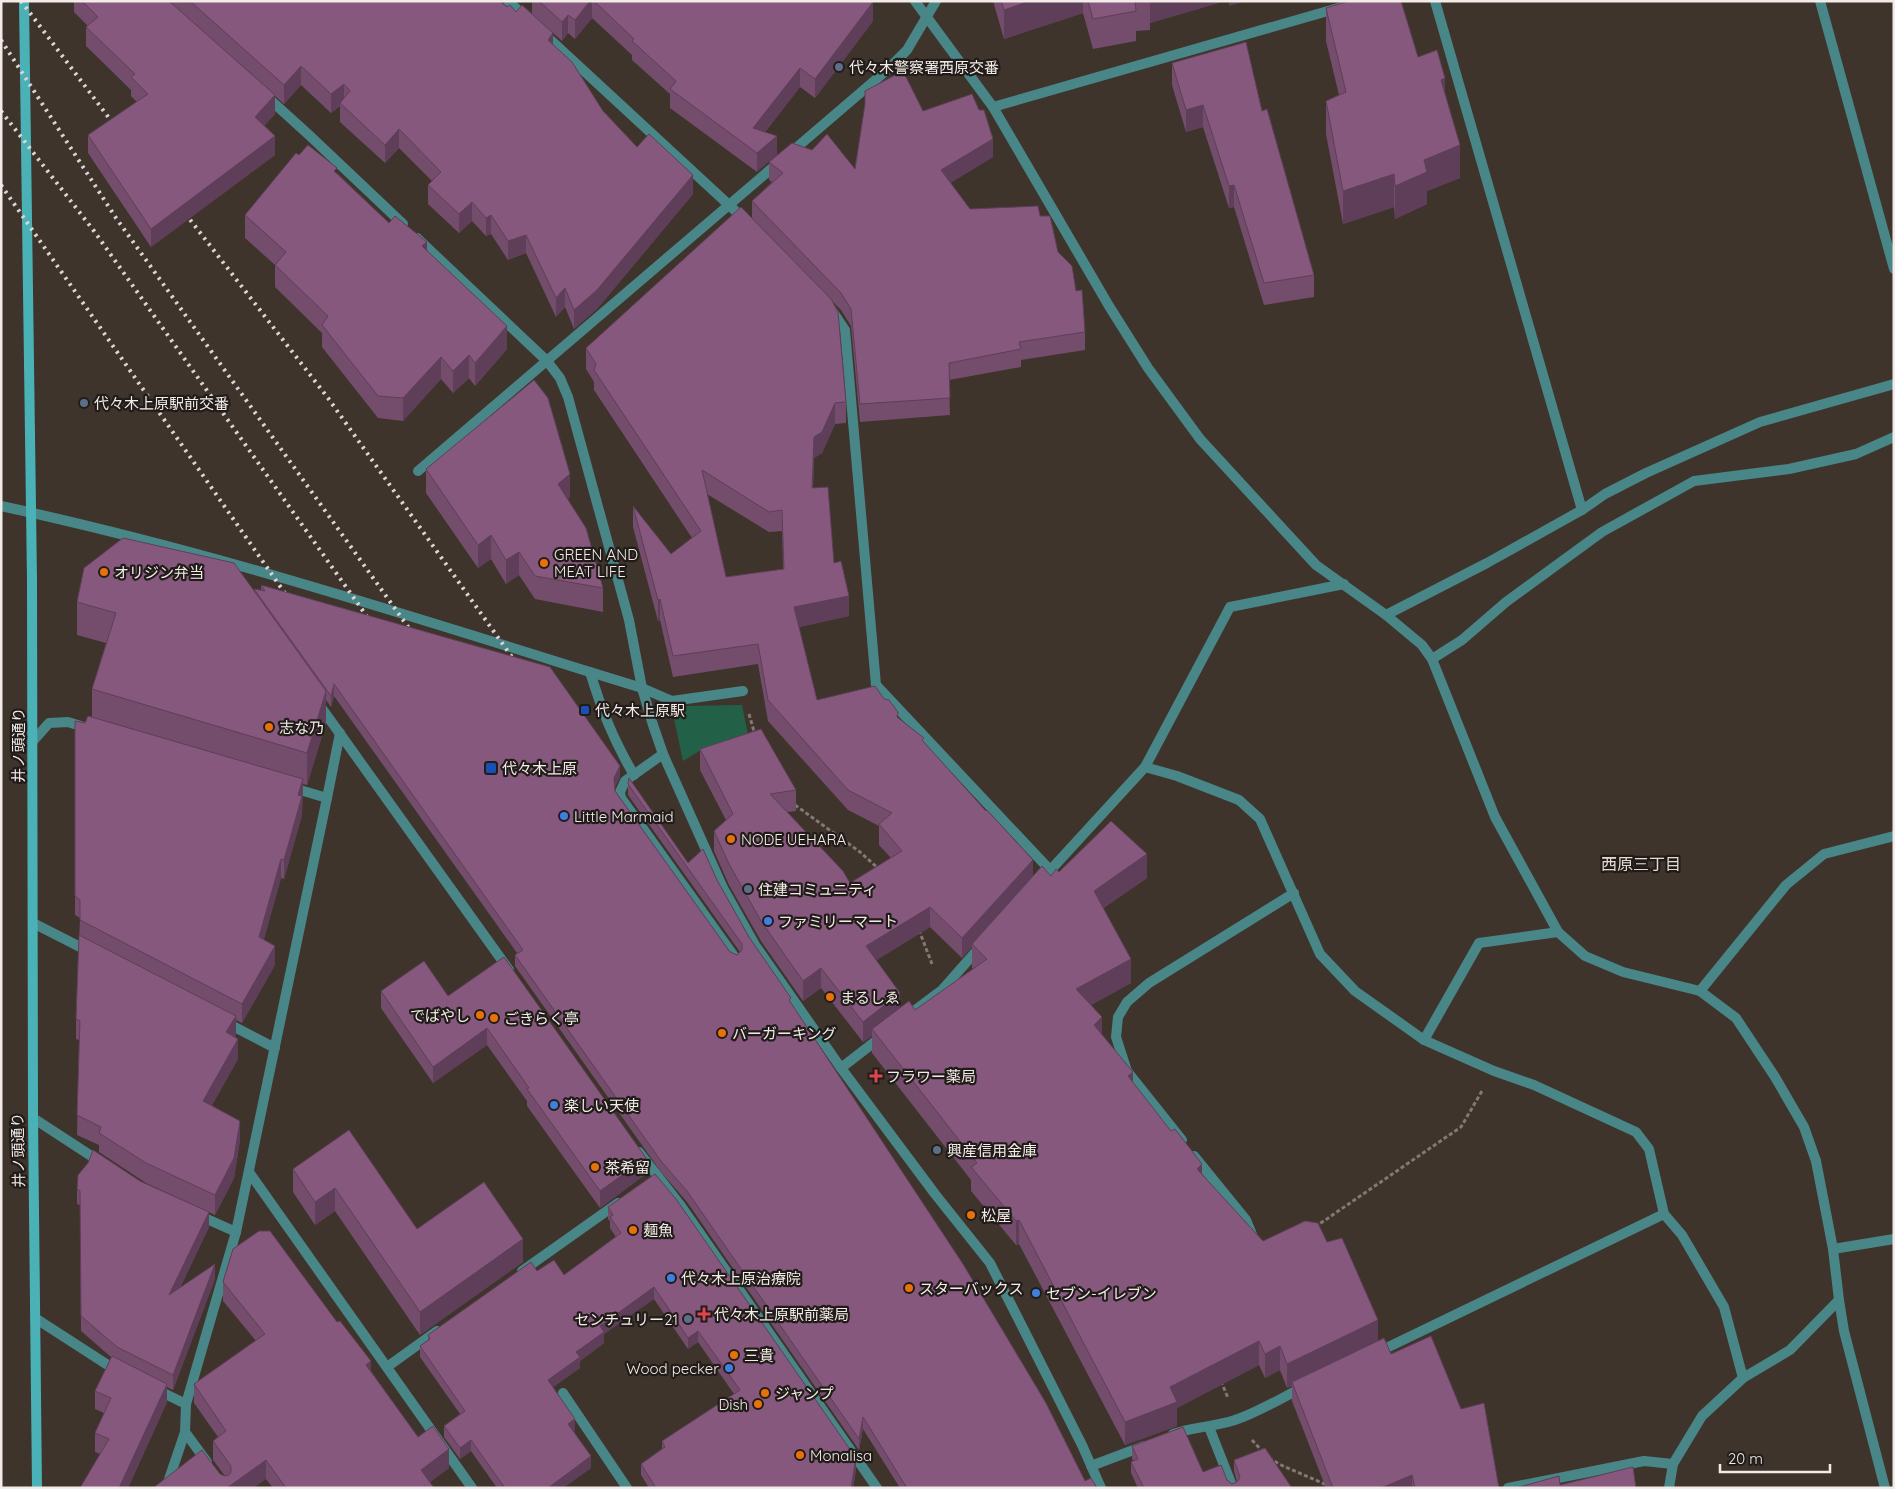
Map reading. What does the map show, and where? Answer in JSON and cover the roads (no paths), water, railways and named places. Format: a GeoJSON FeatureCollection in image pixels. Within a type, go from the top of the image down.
{"type":"FeatureCollection","features":[{"type":"Feature","properties":{"kind":"main road","name":"井ノ頭通り"},"geometry":{"type":"LineString","coordinates":[[24,1],[34,740],[33,1118],[38,1488]]}},
{"type":"Feature","properties":{"kind":"street"},"geometry":{"type":"LineString","coordinates":[[508,1],[730,204],[756,232]]}},
{"type":"Feature","properties":{"kind":"street"},"geometry":{"type":"LineString","coordinates":[[914,1],[993,107],[1109,306],[1148,368],[1200,439],[1316,565],[1386,615],[1422,645],[1432,659],[1495,817],[1558,932],[1585,956],[1623,972],[1700,992],[1736,1018],[1775,1077],[1804,1127],[1816,1160],[1834,1249],[1844,1331],[1885,1488]]}},
{"type":"Feature","properties":{"kind":"street"},"geometry":{"type":"LineString","coordinates":[[418,471],[887,70],[907,50],[936,1]]}},
{"type":"Feature","properties":{"kind":"street"},"geometry":{"type":"LineString","coordinates":[[993,107],[1362,1]]}},
{"type":"Feature","properties":{"kind":"street"},"geometry":{"type":"LineString","coordinates":[[1436,1],[1582,510]]}},
{"type":"Feature","properties":{"kind":"street"},"geometry":{"type":"LineString","coordinates":[[1820,1],[1894,269]]}},
{"type":"Feature","properties":{"kind":"street"},"geometry":{"type":"LineString","coordinates":[[258,90],[309,134],[547,361],[560,378],[568,397],[629,620],[642,688],[663,754],[722,888],[755,945],[842,1068],[935,1194],[990,1263],[1082,1445],[1101,1488]]}},
{"type":"Feature","properties":{"kind":"street"},"geometry":{"type":"LineString","coordinates":[[822,301],[836,314],[845,330],[876,685],[1050,870]]}},
{"type":"Feature","properties":{"kind":"street"},"geometry":{"type":"LineString","coordinates":[[1386,615],[1582,510],[1605,494],[1646,473],[1760,422],[1894,384]]}},
{"type":"Feature","properties":{"kind":"street"},"geometry":{"type":"LineString","coordinates":[[1432,659],[1462,640],[1506,602],[1602,532],[1694,481],[1789,469],[1856,454],[1894,437]]}},
{"type":"Feature","properties":{"kind":"street"},"geometry":{"type":"LineString","coordinates":[[1,506],[93,526],[217,558],[642,688],[672,701],[743,691]]}},
{"type":"Feature","properties":{"kind":"street"},"geometry":{"type":"LineString","coordinates":[[217,558],[228,574]]}},
{"type":"Feature","properties":{"kind":"street"},"geometry":{"type":"LineString","coordinates":[[1038,884],[1145,767],[1230,607],[1344,584]]}},
{"type":"Feature","properties":{"kind":"street"},"geometry":{"type":"LineString","coordinates":[[590,672],[616,744],[634,775]]}},
{"type":"Feature","properties":{"kind":"street"},"geometry":{"type":"LineString","coordinates":[[312,693],[512,975]]}},
{"type":"Feature","properties":{"kind":"street"},"geometry":{"type":"LineString","coordinates":[[34,740],[48,724],[68,722],[96,730]]}},
{"type":"Feature","properties":{"kind":"street"},"geometry":{"type":"LineString","coordinates":[[166,1488],[185,1432],[186,1404],[236,1232],[328,798],[340,733]]}},
{"type":"Feature","properties":{"kind":"street"},"geometry":{"type":"LineString","coordinates":[[663,754],[625,781],[621,787],[621,798],[736,959]]}},
{"type":"Feature","properties":{"kind":"street"},"geometry":{"type":"LineString","coordinates":[[1145,767],[1177,776],[1239,800],[1260,819],[1320,954],[1355,991],[1424,1040],[1494,1071],[1534,1085],[1636,1132],[1649,1149],[1664,1214],[1682,1235],[1724,1307],[1744,1378]]}},
{"type":"Feature","properties":{"kind":"street"},"geometry":{"type":"LineString","coordinates":[[281,785],[328,798]]}},
{"type":"Feature","properties":{"kind":"street"},"geometry":{"type":"LineString","coordinates":[[1700,992],[1786,885],[1824,854],[1894,836]]}},
{"type":"Feature","properties":{"kind":"street"},"geometry":{"type":"LineString","coordinates":[[1258,1248],[1246,1220],[1126,1071],[1116,1037],[1118,1017],[1127,1002],[1149,983],[1294,893]]}},
{"type":"Feature","properties":{"kind":"street"},"geometry":{"type":"LineString","coordinates":[[33,923],[96,955]]}},
{"type":"Feature","properties":{"kind":"street"},"geometry":{"type":"LineString","coordinates":[[1424,1040],[1479,943],[1558,932]]}},
{"type":"Feature","properties":{"kind":"street"},"geometry":{"type":"LineString","coordinates":[[903,1020],[942,990],[986,940]]}},
{"type":"Feature","properties":{"kind":"street"},"geometry":{"type":"LineString","coordinates":[[216,1017],[275,1048]]}},
{"type":"Feature","properties":{"kind":"street"},"geometry":{"type":"LineString","coordinates":[[842,1068],[888,1032]]}},
{"type":"Feature","properties":{"kind":"street"},"geometry":{"type":"LineString","coordinates":[[33,1118],[109,1168]]}},
{"type":"Feature","properties":{"kind":"street"},"geometry":{"type":"LineString","coordinates":[[633,1144],[652,1179],[681,1206],[877,1488]]}},
{"type":"Feature","properties":{"kind":"street"},"geometry":{"type":"LineString","coordinates":[[249,1172],[472,1488]]}},
{"type":"Feature","properties":{"kind":"street"},"geometry":{"type":"LineString","coordinates":[[517,1274],[623,1199]]}},
{"type":"Feature","properties":{"kind":"street"},"geometry":{"type":"LineString","coordinates":[[185,1209],[236,1232]]}},
{"type":"Feature","properties":{"kind":"street"},"geometry":{"type":"LineString","coordinates":[[1370,1356],[1664,1214]]}},
{"type":"Feature","properties":{"kind":"street"},"geometry":{"type":"LineString","coordinates":[[1834,1249],[1894,1239]]}},
{"type":"Feature","properties":{"kind":"street"},"geometry":{"type":"LineString","coordinates":[[1669,1488],[1673,1464],[1702,1416],[1744,1378],[1790,1350],[1839,1300]]}},
{"type":"Feature","properties":{"kind":"street"},"geometry":{"type":"LineString","coordinates":[[35,1318],[125,1374]]}},
{"type":"Feature","properties":{"kind":"street"},"geometry":{"type":"LineString","coordinates":[[387,1367],[444,1326]]}},
{"type":"Feature","properties":{"kind":"street"},"geometry":{"type":"LineString","coordinates":[[142,1383],[186,1404]]}},
{"type":"Feature","properties":{"kind":"street"},"geometry":{"type":"LineString","coordinates":[[1091,1466],[1187,1429],[1209,1427],[1236,1420],[1308,1386]]}},
{"type":"Feature","properties":{"kind":"street"},"geometry":{"type":"LineString","coordinates":[[563,1393],[627,1488]]}},
{"type":"Feature","properties":{"kind":"street"},"geometry":{"type":"LineString","coordinates":[[1209,1427],[1232,1488]]}},
{"type":"Feature","properties":{"kind":"street"},"geometry":{"type":"LineString","coordinates":[[185,1432],[214,1472]]}},
{"type":"Feature","properties":{"kind":"street"},"geometry":{"type":"LineString","coordinates":[[1508,1488],[1644,1461],[1673,1464]]}},
{"type":"Feature","properties":{"kind":"railway"},"geometry":{"type":"LineString","coordinates":[[21,1],[118,130]]}},
{"type":"Feature","properties":{"kind":"railway"},"geometry":{"type":"LineString","coordinates":[[1,40],[116,218],[416,638]]}},
{"type":"Feature","properties":{"kind":"railway"},"geometry":{"type":"LineString","coordinates":[[1,111],[94,231],[373,625]]}},
{"type":"Feature","properties":{"kind":"railway"},"geometry":{"type":"LineString","coordinates":[[1,185],[291,602]]}},
{"type":"Feature","properties":{"kind":"railway"},"geometry":{"type":"LineString","coordinates":[[181,208],[328,398],[519,667]]}},
{"type":"Feature","properties":{"kind":"place","name":"代々木警察署西原交番"},"geometry":{"type":"Point","coordinates":[839,67]}},
{"type":"Feature","properties":{"kind":"place","name":"代々木上原駅前交番"},"geometry":{"type":"Point","coordinates":[84,403]}},
{"type":"Feature","properties":{"kind":"place","name":"GREEN AND MEAT LIFE"},"geometry":{"type":"Point","coordinates":[544,563]}},
{"type":"Feature","properties":{"kind":"place","name":"オリジン弁当"},"geometry":{"type":"Point","coordinates":[104,572]}},
{"type":"Feature","properties":{"kind":"place","name":"代々木上原駅"},"geometry":{"type":"Point","coordinates":[585,710]}},
{"type":"Feature","properties":{"kind":"place","name":"志な乃"},"geometry":{"type":"Point","coordinates":[269,727]}},
{"type":"Feature","properties":{"kind":"place","name":"代々木上原"},"geometry":{"type":"Point","coordinates":[491,768]}},
{"type":"Feature","properties":{"kind":"place","name":"Little Marmaid"},"geometry":{"type":"Point","coordinates":[564,816]}},
{"type":"Feature","properties":{"kind":"place","name":"NODE UEHARA"},"geometry":{"type":"Point","coordinates":[731,839]}},
{"type":"Feature","properties":{"kind":"place","name":"住建コミュニティ"},"geometry":{"type":"Point","coordinates":[748,889]}},
{"type":"Feature","properties":{"kind":"place","name":"ファミリーマート"},"geometry":{"type":"Point","coordinates":[768,921]}},
{"type":"Feature","properties":{"kind":"place","name":"まるしゑ"},"geometry":{"type":"Point","coordinates":[830,997]}},
{"type":"Feature","properties":{"kind":"place","name":"でばやし"},"geometry":{"type":"Point","coordinates":[480,1015]}},
{"type":"Feature","properties":{"kind":"place","name":"ごきらく亭"},"geometry":{"type":"Point","coordinates":[494,1018]}},
{"type":"Feature","properties":{"kind":"place","name":"バーガーキング"},"geometry":{"type":"Point","coordinates":[722,1033]}},
{"type":"Feature","properties":{"kind":"place","name":"フラワー薬局"},"geometry":{"type":"Point","coordinates":[876,1076]}},
{"type":"Feature","properties":{"kind":"place","name":"楽しい天使"},"geometry":{"type":"Point","coordinates":[554,1105]}},
{"type":"Feature","properties":{"kind":"place","name":"興産信用金庫"},"geometry":{"type":"Point","coordinates":[937,1150]}},
{"type":"Feature","properties":{"kind":"place","name":"茶希留"},"geometry":{"type":"Point","coordinates":[595,1167]}},
{"type":"Feature","properties":{"kind":"place","name":"松屋"},"geometry":{"type":"Point","coordinates":[971,1215]}},
{"type":"Feature","properties":{"kind":"place","name":"麺魚"},"geometry":{"type":"Point","coordinates":[633,1230]}},
{"type":"Feature","properties":{"kind":"place","name":"代々木上原治療院"},"geometry":{"type":"Point","coordinates":[671,1278]}},
{"type":"Feature","properties":{"kind":"place","name":"スターバックス"},"geometry":{"type":"Point","coordinates":[909,1288]}},
{"type":"Feature","properties":{"kind":"place","name":"セブン-イレブン"},"geometry":{"type":"Point","coordinates":[1036,1293]}},
{"type":"Feature","properties":{"kind":"place","name":"代々木上原駅前薬局"},"geometry":{"type":"Point","coordinates":[704,1314]}},
{"type":"Feature","properties":{"kind":"place","name":"センチュリー21"},"geometry":{"type":"Point","coordinates":[688,1319]}},
{"type":"Feature","properties":{"kind":"place","name":"三貴"},"geometry":{"type":"Point","coordinates":[734,1355]}},
{"type":"Feature","properties":{"kind":"place","name":"Wood pecker"},"geometry":{"type":"Point","coordinates":[729,1368]}},
{"type":"Feature","properties":{"kind":"place","name":"ジャンプ"},"geometry":{"type":"Point","coordinates":[765,1393]}},
{"type":"Feature","properties":{"kind":"place","name":"Dish"},"geometry":{"type":"Point","coordinates":[758,1404]}},
{"type":"Feature","properties":{"kind":"place","name":"Monalisa"},"geometry":{"type":"Point","coordinates":[800,1455]}},
{"type":"Feature","properties":{"kind":"district","name":"西原三丁目"},"geometry":{"type":"Point","coordinates":[1641,864]}}]}
